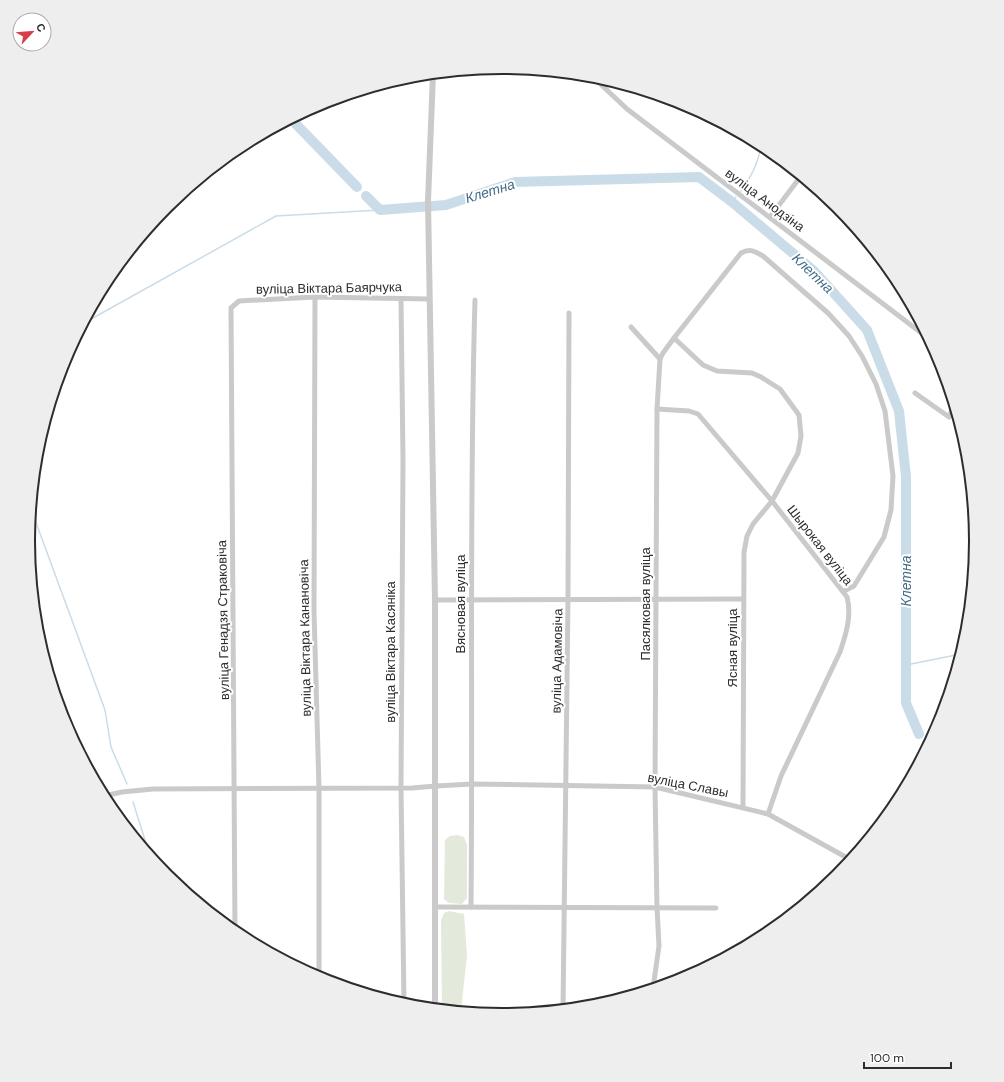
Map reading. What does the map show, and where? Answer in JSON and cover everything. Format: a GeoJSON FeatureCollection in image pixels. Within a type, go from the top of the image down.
{"type":"FeatureCollection","features":[{"type":"Feature","properties":{"kind":"street"},"geometry":{"type":"LineString","coordinates":[[433,79],[428,216],[436,786],[435,1003]]}},
{"type":"Feature","properties":{"kind":"street","name":"вуліца Анодзіна"},"geometry":{"type":"LineString","coordinates":[[602,85],[627,109],[694,161],[920,332]]}},
{"type":"Feature","properties":{"kind":"street"},"geometry":{"type":"LineString","coordinates":[[770,217],[798,180]]}},
{"type":"Feature","properties":{"kind":"street","name":"Пасялковая вуліца"},"geometry":{"type":"LineString","coordinates":[[654,982],[659,946],[655,787],[657,410],[660,359],[674,338],[741,253],[746,250],[753,251],[763,256],[828,313],[849,336],[862,356],[876,384],[885,411],[893,476],[891,510],[884,537],[854,586],[844,591]]}},
{"type":"Feature","properties":{"kind":"street","name":"вуліца Віктара Баярчука"},"geometry":{"type":"LineString","coordinates":[[231,308],[239,301],[315,297],[429,299]]}},
{"type":"Feature","properties":{"kind":"street","name":"вуліца Віктара Канановіча"},"geometry":{"type":"LineString","coordinates":[[315,297],[314,611],[319,789],[319,970]]}},
{"type":"Feature","properties":{"kind":"street","name":"вуліца Віктара Касяніка"},"geometry":{"type":"LineString","coordinates":[[401,299],[403,460],[401,575],[404,997]]}},
{"type":"Feature","properties":{"kind":"street","name":"Вясновая вуліца"},"geometry":{"type":"LineString","coordinates":[[471,908],[471,600],[475,300]]}},
{"type":"Feature","properties":{"kind":"street","name":"вуліца Генадзя Страковіча"},"geometry":{"type":"LineString","coordinates":[[231,308],[235,923]]}},
{"type":"Feature","properties":{"kind":"street","name":"вуліца Адамовіча"},"geometry":{"type":"LineString","coordinates":[[563,1004],[568,599],[569,313]]}},
{"type":"Feature","properties":{"kind":"street"},"geometry":{"type":"LineString","coordinates":[[631,326],[660,359]]}},
{"type":"Feature","properties":{"kind":"street","name":"Шырокая вуліца"},"geometry":{"type":"LineString","coordinates":[[674,338],[703,365],[717,371],[752,373],[761,377],[780,389],[800,415],[801,436],[798,453],[773,500]]}},
{"type":"Feature","properties":{"kind":"street"},"geometry":{"type":"LineString","coordinates":[[915,392],[948,417],[951,412]]}},
{"type":"Feature","properties":{"kind":"street","name":"Шырокая вуліца"},"geometry":{"type":"LineString","coordinates":[[657,410],[689,411],[698,414],[773,500],[844,591],[847,597],[850,616],[840,652],[781,776],[768,814]]}},
{"type":"Feature","properties":{"kind":"street","name":"Ясная вуліца"},"geometry":{"type":"LineString","coordinates":[[743,807],[744,552],[747,536],[753,524],[773,500]]}},
{"type":"Feature","properties":{"kind":"street"},"geometry":{"type":"LineString","coordinates":[[434,600],[656,598],[743,599]]}},
{"type":"Feature","properties":{"kind":"street","name":"вуліца Славы"},"geometry":{"type":"LineString","coordinates":[[111,795],[153,789],[402,788],[472,784],[655,787],[768,814],[845,857]]}},
{"type":"Feature","properties":{"kind":"street"},"geometry":{"type":"LineString","coordinates":[[436,906],[471,908],[716,908]]}},
{"type":"Feature","properties":{"kind":"shaded area"},"geometry":{"type":"Polygon","coordinates":[[[457,835],[464,837],[467,845],[467,898],[462,904],[449,903],[444,899],[445,840],[450,836],[457,835]]]}},
{"type":"Feature","properties":{"kind":"shaded area"},"geometry":{"type":"Polygon","coordinates":[[[449,911],[464,914],[467,955],[462,1006],[442,1004],[441,921],[444,913],[449,911]]]}},
{"type":"Feature","properties":{"kind":"waterway","name":"Клетна"},"geometry":{"type":"LineString","coordinates":[[294,122],[357,187]]}},
{"type":"Feature","properties":{"kind":"waterway"},"geometry":{"type":"LineString","coordinates":[[741,191],[754,169],[759,152]]}},
{"type":"Feature","properties":{"kind":"waterway","name":"Клетна"},"geometry":{"type":"LineString","coordinates":[[366,196],[380,210],[446,205],[515,182],[699,177],[732,202],[814,271],[867,330],[899,411],[906,477],[906,703],[919,734]]}},
{"type":"Feature","properties":{"kind":"waterway","name":"Клетна"},"geometry":{"type":"LineString","coordinates":[[732,202],[736,197]]}},
{"type":"Feature","properties":{"kind":"waterway"},"geometry":{"type":"LineString","coordinates":[[91,319],[276,216],[380,210]]}},
{"type":"Feature","properties":{"kind":"waterway"},"geometry":{"type":"LineString","coordinates":[[36,522],[105,710],[111,747],[127,784]]}},
{"type":"Feature","properties":{"kind":"waterway"},"geometry":{"type":"LineString","coordinates":[[906,665],[955,655]]}},
{"type":"Feature","properties":{"kind":"waterway"},"geometry":{"type":"LineString","coordinates":[[133,802],[146,842]]}}]}
